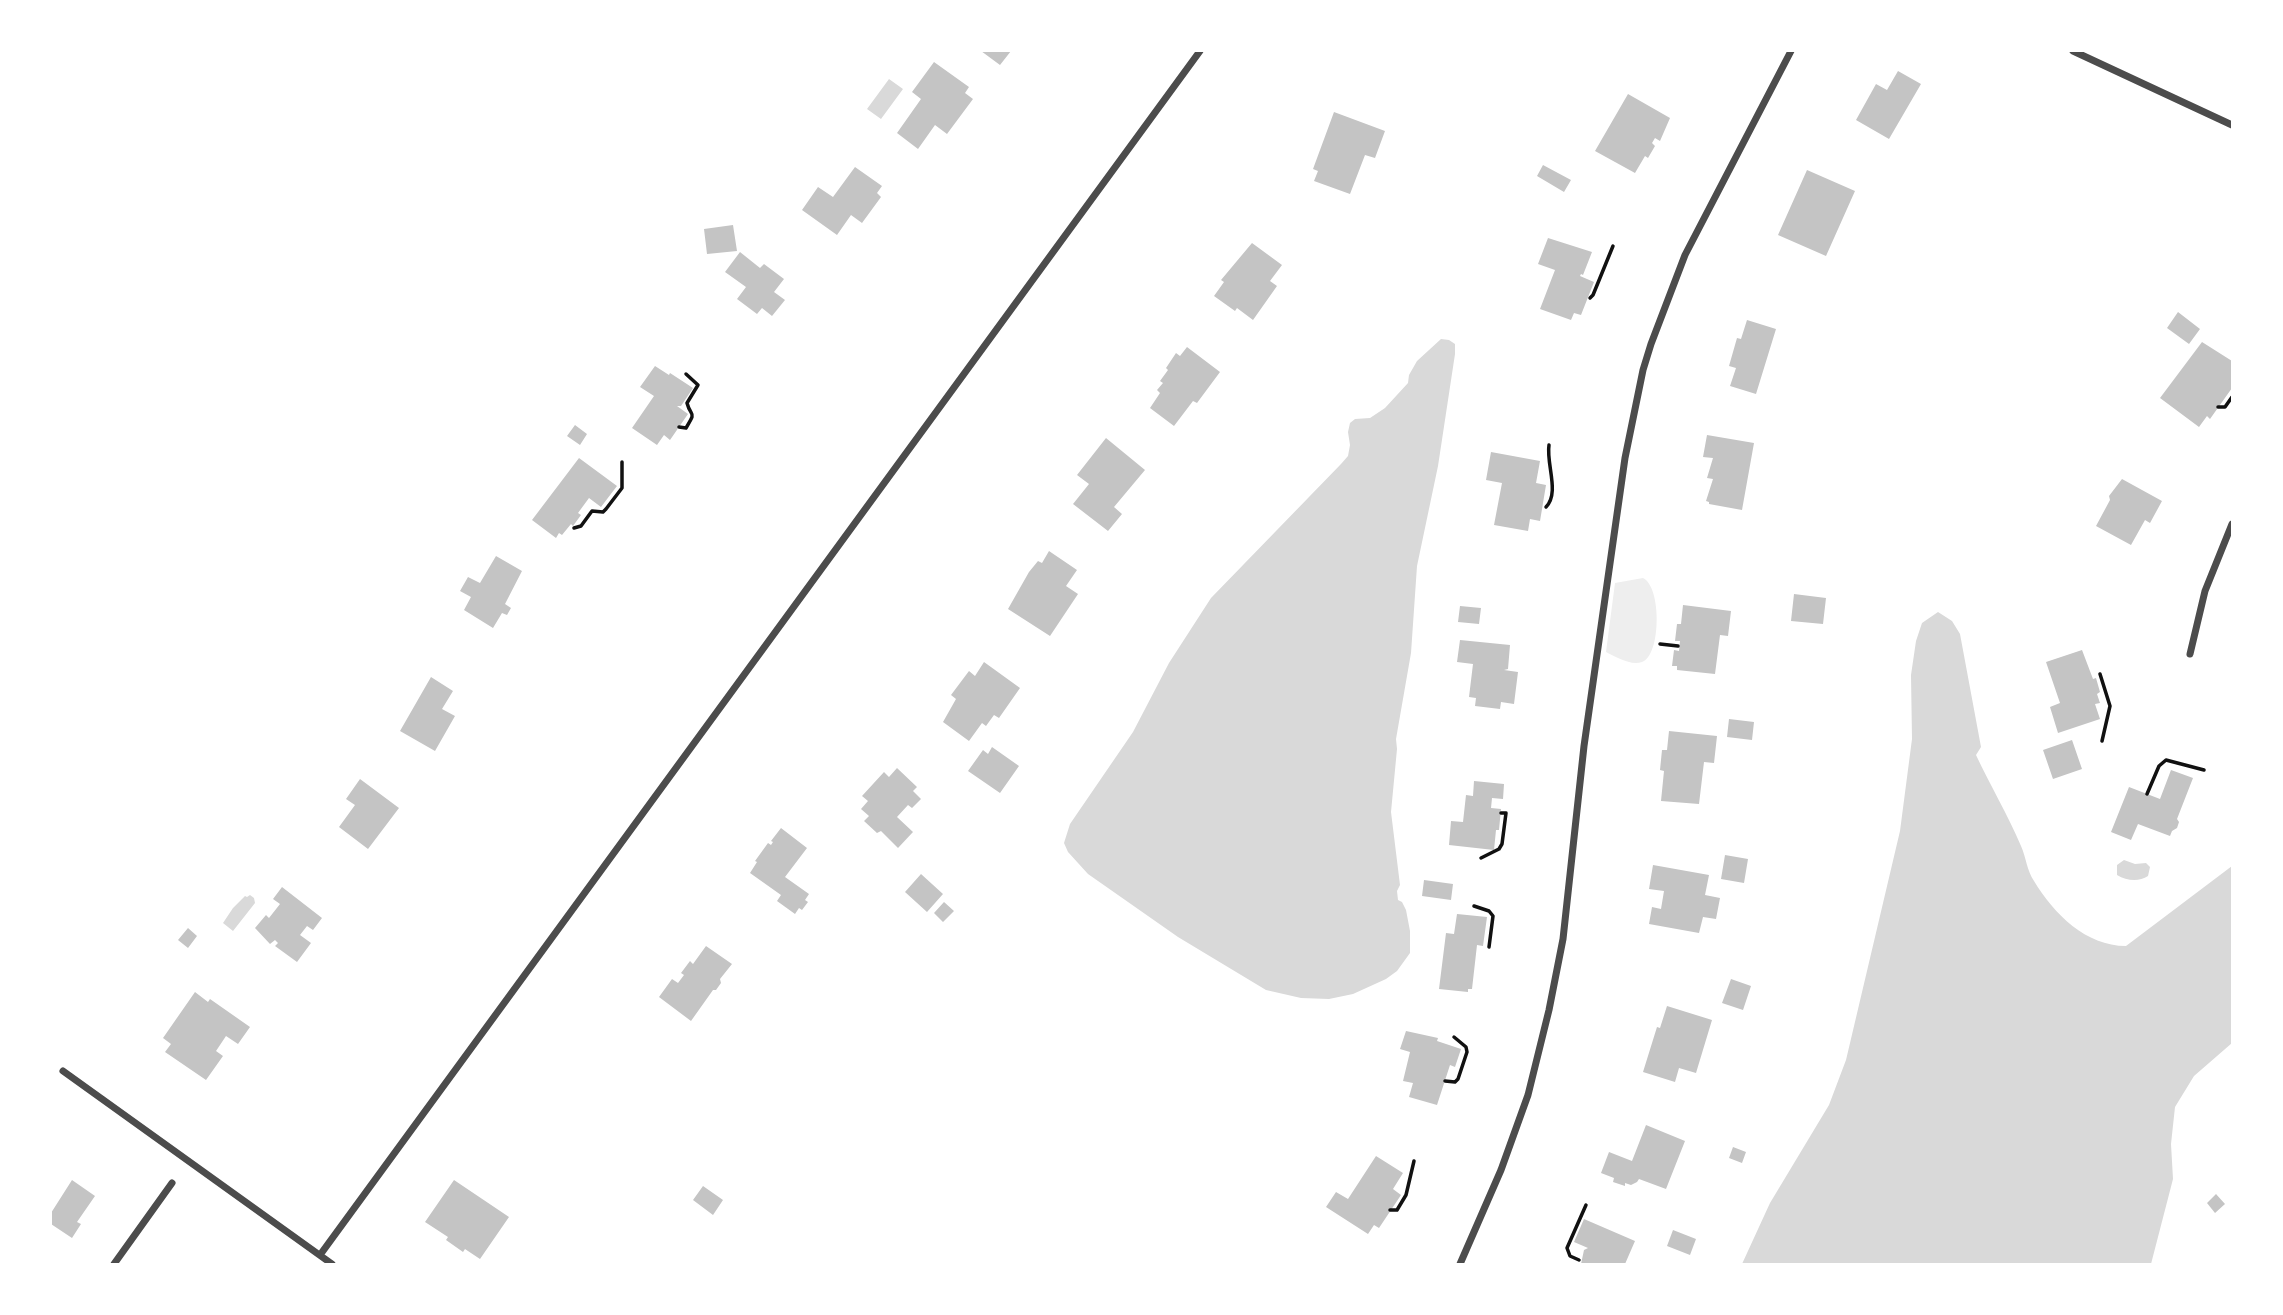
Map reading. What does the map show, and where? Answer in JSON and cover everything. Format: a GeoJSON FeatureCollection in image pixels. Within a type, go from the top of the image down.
{"type":"FeatureCollection","features":[{"type":"Feature","properties":{"kind":"street"},"geometry":{"type":"LineString","coordinates":[[320,1255],[1200,51]]}},
{"type":"Feature","properties":{"kind":"street"},"geometry":{"type":"LineString","coordinates":[[1460,1264],[1501,1170],[1524,1107],[1549,1010],[1563,939],[1584,746],[1625,458],[1643,370],[1654,333],[1685,255],[1791,51]]}},
{"type":"Feature","properties":{"kind":"street"},"geometry":{"type":"LineString","coordinates":[[2074,51],[2232,125]]}},
{"type":"Feature","properties":{"kind":"street"},"geometry":{"type":"LineString","coordinates":[[2190,654],[2205,591],[2232,524]]}},
{"type":"Feature","properties":{"kind":"street"},"geometry":{"type":"LineString","coordinates":[[63,1071],[332,1264]]}},
{"type":"Feature","properties":{"kind":"street"},"geometry":{"type":"LineString","coordinates":[[114,1264],[172,1183]]}},
{"type":"Feature","properties":{"kind":"path"},"geometry":{"type":"LineString","coordinates":[[1590,298],[1613,247]]}},
{"type":"Feature","properties":{"kind":"path"},"geometry":{"type":"LineString","coordinates":[[679,427],[686,428],[693,418],[693,411],[687,404],[698,385],[686,374]]}},
{"type":"Feature","properties":{"kind":"path"},"geometry":{"type":"LineString","coordinates":[[2218,407],[2225,407],[2232,397]]}},
{"type":"Feature","properties":{"kind":"path"},"geometry":{"type":"LineString","coordinates":[[1546,507],[1553,489],[1548,465],[1549,446]]}},
{"type":"Feature","properties":{"kind":"path"},"geometry":{"type":"LineString","coordinates":[[575,528],[581,526],[592,511],[603,512],[622,488],[622,462]]}},
{"type":"Feature","properties":{"kind":"path"},"geometry":{"type":"LineString","coordinates":[[1660,644],[1678,646]]}},
{"type":"Feature","properties":{"kind":"path"},"geometry":{"type":"LineString","coordinates":[[2100,674],[2110,706],[2102,741]]}},
{"type":"Feature","properties":{"kind":"path"},"geometry":{"type":"LineString","coordinates":[[2147,794],[2159,766],[2166,760],[2204,770]]}},
{"type":"Feature","properties":{"kind":"path"},"geometry":{"type":"LineString","coordinates":[[1481,858],[1502,845],[1506,813],[1501,813]]}},
{"type":"Feature","properties":{"kind":"path"},"geometry":{"type":"LineString","coordinates":[[1474,906],[1493,915],[1489,947]]}},
{"type":"Feature","properties":{"kind":"path"},"geometry":{"type":"LineString","coordinates":[[1445,1081],[1455,1082],[1458,1079],[1467,1052],[1466,1047],[1454,1037]]}},
{"type":"Feature","properties":{"kind":"path"},"geometry":{"type":"LineString","coordinates":[[1390,1210],[1397,1210],[1406,1195],[1414,1161]]}},
{"type":"Feature","properties":{"kind":"path"},"geometry":{"type":"LineString","coordinates":[[1580,1260],[1570,1255],[1567,1248],[1586,1205]]}},
{"type":"Feature","properties":{"kind":"shaded area"},"geometry":{"type":"Polygon","coordinates":[[[889,79],[903,89],[881,119],[867,109],[889,79]]]}},
{"type":"Feature","properties":{"kind":"shaded area"},"geometry":{"type":"Polygon","coordinates":[[[1441,339],[1455,344],[1455,354],[1438,466],[1417,566],[1411,653],[1396,739],[1391,812],[1400,885],[1397,891],[1398,900],[1406,910],[1410,953],[1397,971],[1386,979],[1353,994],[1329,999],[1301,998],[1266,990],[1178,937],[1088,874],[1068,852],[1064,843],[1070,824],[1133,732],[1169,663],[1211,598],[1348,456],[1350,423],[1355,419],[1370,418],[1385,408],[1408,383],[1409,375],[1417,361],[1441,339]]]}},
{"type":"Feature","properties":{"kind":"shaded area"},"geometry":{"type":"Polygon","coordinates":[[[1643,578],[1654,594],[1656,635],[1648,657],[1642,662],[1633,663],[1606,652],[1615,583],[1643,578]]]}},
{"type":"Feature","properties":{"kind":"shaded area"},"geometry":{"type":"Polygon","coordinates":[[[1938,612],[1952,621],[1960,634],[1981,747],[1976,755],[2016,834],[2032,877],[2061,916],[2098,940],[2111,945],[2126,946],[2232,866],[2232,1043],[2194,1076],[2175,1107],[2171,1144],[2173,1179],[2151,1264],[1742,1264],[1770,1203],[1829,1105],[1846,1060],[1900,831],[1912,739],[1911,675],[1916,641],[1922,623],[1938,612]]]}},
{"type":"Feature","properties":{"kind":"shaded area"},"geometry":{"type":"Polygon","coordinates":[[[2124,860],[2135,864],[2146,863],[2150,867],[2148,876],[2133,880],[2117,875],[2117,865],[2124,860]]]}},
{"type":"Feature","properties":{"kind":"shaded area"},"geometry":{"type":"Polygon","coordinates":[[[250,895],[255,903],[233,931],[223,923],[233,908],[245,896],[250,895]]]}},
{"type":"Feature","properties":{"kind":"building"},"geometry":{"type":"Polygon","coordinates":[[[981,51],[1011,51],[1000,65],[981,51]]]}},
{"type":"Feature","properties":{"kind":"building"},"geometry":{"type":"Polygon","coordinates":[[[934,62],[969,87],[965,93],[973,99],[947,134],[935,125],[918,149],[897,133],[921,99],[912,92],[934,62]]]}},
{"type":"Feature","properties":{"kind":"building"},"geometry":{"type":"Polygon","coordinates":[[[1898,71],[1921,84],[1889,139],[1856,120],[1876,84],[1887,90],[1898,71]]]}},
{"type":"Feature","properties":{"kind":"building"},"geometry":{"type":"Polygon","coordinates":[[[1628,94],[1670,118],[1660,141],[1655,138],[1652,143],[1655,146],[1635,173],[1595,151],[1628,94]]]}},
{"type":"Feature","properties":{"kind":"building"},"geometry":{"type":"Polygon","coordinates":[[[1334,112],[1385,131],[1375,158],[1365,155],[1350,194],[1314,181],[1318,171],[1313,169],[1334,112]]]}},
{"type":"Feature","properties":{"kind":"building"},"geometry":{"type":"Polygon","coordinates":[[[1543,165],[1571,180],[1564,192],[1537,176],[1543,165]]]}},
{"type":"Feature","properties":{"kind":"building"},"geometry":{"type":"Polygon","coordinates":[[[855,167],[882,186],[877,193],[881,197],[862,223],[851,215],[837,235],[802,210],[818,187],[833,197],[855,167]]]}},
{"type":"Feature","properties":{"kind":"building"},"geometry":{"type":"Polygon","coordinates":[[[1807,170],[1855,191],[1826,256],[1778,235],[1807,170]]]}},
{"type":"Feature","properties":{"kind":"building"},"geometry":{"type":"Polygon","coordinates":[[[733,225],[737,251],[707,254],[704,229],[733,225]]]}},
{"type":"Feature","properties":{"kind":"building"},"geometry":{"type":"Polygon","coordinates":[[[1548,238],[1592,252],[1583,275],[1580,276],[1594,282],[1581,315],[1574,313],[1571,320],[1540,309],[1555,270],[1538,264],[1548,238]]]}},
{"type":"Feature","properties":{"kind":"building"},"geometry":{"type":"Polygon","coordinates":[[[1252,243],[1282,265],[1270,281],[1277,286],[1253,320],[1214,296],[1224,282],[1221,280],[1252,243]]]}},
{"type":"Feature","properties":{"kind":"building"},"geometry":{"type":"Polygon","coordinates":[[[740,252],[760,268],[764,264],[784,279],[774,292],[785,300],[772,316],[762,308],[757,314],[737,299],[746,287],[725,272],[740,252]]]}},
{"type":"Feature","properties":{"kind":"building"},"geometry":{"type":"Polygon","coordinates":[[[2178,312],[2200,329],[2189,344],[2167,328],[2178,312]]]}},
{"type":"Feature","properties":{"kind":"building"},"geometry":{"type":"Polygon","coordinates":[[[1747,320],[1776,329],[1756,394],[1730,386],[1736,368],[1729,366],[1737,338],[1741,339],[1747,320]]]}},
{"type":"Feature","properties":{"kind":"building"},"geometry":{"type":"Polygon","coordinates":[[[2202,342],[2232,361],[2232,388],[2210,419],[2207,416],[2199,427],[2160,398],[2202,342]]]}},
{"type":"Feature","properties":{"kind":"building"},"geometry":{"type":"Polygon","coordinates":[[[1187,347],[1220,372],[1197,403],[1193,401],[1174,426],[1150,408],[1160,393],[1157,390],[1163,383],[1160,381],[1168,370],[1166,368],[1176,353],[1180,356],[1187,347]]]}},
{"type":"Feature","properties":{"kind":"building"},"geometry":{"type":"Polygon","coordinates":[[[655,366],[693,388],[681,406],[677,406],[688,414],[670,440],[664,435],[657,445],[632,428],[654,396],[640,387],[655,366]]]}},
{"type":"Feature","properties":{"kind":"building"},"geometry":{"type":"Polygon","coordinates":[[[575,425],[587,434],[580,445],[567,436],[575,425]]]}},
{"type":"Feature","properties":{"kind":"building"},"geometry":{"type":"Polygon","coordinates":[[[1707,435],[1754,443],[1742,510],[1709,504],[1706,501],[1713,479],[1707,478],[1713,458],[1703,457],[1707,435]]]}},
{"type":"Feature","properties":{"kind":"building"},"geometry":{"type":"Polygon","coordinates":[[[1106,438],[1145,470],[1114,507],[1122,514],[1108,531],[1073,504],[1089,484],[1077,475],[1106,438]]]}},
{"type":"Feature","properties":{"kind":"building"},"geometry":{"type":"Polygon","coordinates":[[[1491,452],[1540,461],[1536,483],[1546,485],[1540,521],[1530,519],[1528,531],[1494,525],[1502,483],[1486,480],[1491,452]]]}},
{"type":"Feature","properties":{"kind":"building"},"geometry":{"type":"Polygon","coordinates":[[[579,458],[617,486],[601,507],[589,498],[578,513],[581,515],[573,526],[571,524],[556,538],[532,520],[579,458]]]}},
{"type":"Feature","properties":{"kind":"building"},"geometry":{"type":"Polygon","coordinates":[[[2122,479],[2162,501],[2150,523],[2145,520],[2131,545],[2096,526],[2110,500],[2109,496],[2122,479]]]}},
{"type":"Feature","properties":{"kind":"building"},"geometry":{"type":"Polygon","coordinates":[[[1049,551],[1077,570],[1066,586],[1078,594],[1050,636],[1008,609],[1029,572],[1038,561],[1042,563],[1049,551]]]}},
{"type":"Feature","properties":{"kind":"building"},"geometry":{"type":"Polygon","coordinates":[[[496,556],[522,571],[505,604],[511,608],[507,615],[502,613],[493,628],[464,610],[471,597],[460,591],[468,577],[480,583],[496,556]]]}},
{"type":"Feature","properties":{"kind":"building"},"geometry":{"type":"Polygon","coordinates":[[[1794,594],[1826,598],[1823,624],[1791,621],[1794,594]]]}},
{"type":"Feature","properties":{"kind":"building"},"geometry":{"type":"Polygon","coordinates":[[[1683,605],[1731,611],[1728,636],[1720,635],[1715,674],[1677,670],[1677,666],[1672,666],[1674,650],[1679,651],[1680,641],[1675,641],[1677,624],[1681,624],[1683,605]]]}},
{"type":"Feature","properties":{"kind":"building"},"geometry":{"type":"Polygon","coordinates":[[[1460,606],[1481,608],[1479,624],[1458,622],[1460,606]]]}},
{"type":"Feature","properties":{"kind":"building"},"geometry":{"type":"Polygon","coordinates":[[[1460,640],[1510,645],[1508,669],[1504,670],[1518,672],[1514,704],[1501,702],[1500,709],[1475,706],[1476,698],[1469,697],[1473,664],[1457,662],[1460,640]]]}},
{"type":"Feature","properties":{"kind":"building"},"geometry":{"type":"Polygon","coordinates":[[[2082,650],[2100,692],[2097,694],[2100,703],[2095,704],[2100,719],[2058,733],[2050,707],[2060,703],[2046,662],[2082,650]]]}},
{"type":"Feature","properties":{"kind":"building"},"geometry":{"type":"Polygon","coordinates":[[[984,662],[1020,688],[999,718],[994,715],[986,726],[982,723],[969,741],[943,722],[956,699],[951,695],[969,671],[975,676],[984,662]]]}},
{"type":"Feature","properties":{"kind":"building"},"geometry":{"type":"Polygon","coordinates":[[[431,677],[453,691],[442,709],[455,716],[435,751],[400,731],[431,677]]]}},
{"type":"Feature","properties":{"kind":"building"},"geometry":{"type":"Polygon","coordinates":[[[1729,719],[1754,722],[1752,740],[1727,737],[1729,719]]]}},
{"type":"Feature","properties":{"kind":"building"},"geometry":{"type":"Polygon","coordinates":[[[1669,731],[1717,736],[1714,763],[1704,762],[1699,804],[1661,801],[1664,771],[1660,770],[1662,750],[1667,750],[1669,731]]]}},
{"type":"Feature","properties":{"kind":"building"},"geometry":{"type":"Polygon","coordinates":[[[2072,740],[2082,769],[2053,779],[2043,750],[2072,740]]]}},
{"type":"Feature","properties":{"kind":"building"},"geometry":{"type":"Polygon","coordinates":[[[992,747],[1019,766],[1000,793],[968,771],[983,750],[988,754],[992,747]]]}},
{"type":"Feature","properties":{"kind":"building"},"geometry":{"type":"Polygon","coordinates":[[[897,768],[917,787],[913,791],[921,799],[912,808],[908,805],[897,817],[913,832],[898,848],[881,831],[877,833],[864,821],[869,816],[861,809],[868,801],[862,796],[884,772],[889,777],[897,768]]]}},
{"type":"Feature","properties":{"kind":"building"},"geometry":{"type":"Polygon","coordinates":[[[2171,770],[2193,778],[2177,819],[2177,828],[2170,836],[2138,824],[2131,840],[2111,832],[2129,787],[2160,799],[2171,770]]]}},
{"type":"Feature","properties":{"kind":"building"},"geometry":{"type":"Polygon","coordinates":[[[360,779],[399,808],[368,849],[339,827],[355,805],[346,799],[360,779]]]}},
{"type":"Feature","properties":{"kind":"building"},"geometry":{"type":"Polygon","coordinates":[[[1474,781],[1504,784],[1503,799],[1492,798],[1491,808],[1501,809],[1494,850],[1449,845],[1451,821],[1463,822],[1466,795],[1473,796],[1474,781]]]}},
{"type":"Feature","properties":{"kind":"building"},"geometry":{"type":"Polygon","coordinates":[[[781,828],[807,848],[785,877],[809,894],[805,900],[808,902],[795,914],[777,901],[781,895],[750,873],[757,862],[755,861],[768,843],[771,845],[781,828]]]}},
{"type":"Feature","properties":{"kind":"building"},"geometry":{"type":"Polygon","coordinates":[[[1725,855],[1748,859],[1744,883],[1721,879],[1725,855]]]}},
{"type":"Feature","properties":{"kind":"building"},"geometry":{"type":"Polygon","coordinates":[[[1653,865],[1709,875],[1705,895],[1720,898],[1716,919],[1703,917],[1699,933],[1649,924],[1652,907],[1661,909],[1664,891],[1649,889],[1653,865]]]}},
{"type":"Feature","properties":{"kind":"building"},"geometry":{"type":"Polygon","coordinates":[[[921,874],[943,894],[927,912],[905,892],[921,874]]]}},
{"type":"Feature","properties":{"kind":"building"},"geometry":{"type":"Polygon","coordinates":[[[1424,880],[1453,884],[1451,900],[1422,896],[1424,880]]]}},
{"type":"Feature","properties":{"kind":"building"},"geometry":{"type":"Polygon","coordinates":[[[282,887],[322,918],[313,930],[307,926],[300,935],[311,943],[297,962],[275,946],[278,943],[275,940],[270,944],[255,928],[266,915],[269,918],[280,904],[273,899],[282,887]]]}},
{"type":"Feature","properties":{"kind":"building"},"geometry":{"type":"Polygon","coordinates":[[[944,902],[954,911],[943,922],[934,913],[944,902]]]}},
{"type":"Feature","properties":{"kind":"building"},"geometry":{"type":"Polygon","coordinates":[[[1457,914],[1487,917],[1483,946],[1477,945],[1472,989],[1468,989],[1468,992],[1439,989],[1446,933],[1454,934],[1457,914]]]}},
{"type":"Feature","properties":{"kind":"building"},"geometry":{"type":"Polygon","coordinates":[[[188,928],[197,936],[188,948],[178,940],[188,928]]]}},
{"type":"Feature","properties":{"kind":"building"},"geometry":{"type":"Polygon","coordinates":[[[706,946],[732,964],[720,979],[721,983],[716,990],[713,990],[691,1021],[659,997],[672,979],[678,983],[684,975],[681,973],[690,961],[693,964],[706,946]]]}},
{"type":"Feature","properties":{"kind":"building"},"geometry":{"type":"Polygon","coordinates":[[[1731,979],[1751,986],[1743,1010],[1722,1003],[1731,979]]]}},
{"type":"Feature","properties":{"kind":"building"},"geometry":{"type":"Polygon","coordinates":[[[195,992],[208,1002],[210,999],[250,1027],[238,1044],[226,1036],[216,1051],[223,1056],[206,1080],[165,1052],[171,1044],[163,1038],[195,992]]]}},
{"type":"Feature","properties":{"kind":"building"},"geometry":{"type":"Polygon","coordinates":[[[1667,1006],[1712,1020],[1696,1073],[1679,1068],[1675,1082],[1643,1072],[1657,1027],[1660,1028],[1667,1006]]]}},
{"type":"Feature","properties":{"kind":"building"},"geometry":{"type":"Polygon","coordinates":[[[1406,1031],[1438,1038],[1437,1041],[1461,1049],[1455,1067],[1450,1065],[1437,1105],[1409,1097],[1413,1083],[1403,1081],[1410,1052],[1400,1049],[1406,1031]]]}},
{"type":"Feature","properties":{"kind":"building"},"geometry":{"type":"Polygon","coordinates":[[[1646,1125],[1685,1141],[1666,1189],[1639,1179],[1631,1185],[1625,1183],[1625,1186],[1613,1182],[1614,1178],[1601,1173],[1609,1152],[1632,1161],[1646,1125]]]}},
{"type":"Feature","properties":{"kind":"building"},"geometry":{"type":"Polygon","coordinates":[[[1733,1147],[1746,1152],[1742,1163],[1729,1158],[1733,1147]]]}},
{"type":"Feature","properties":{"kind":"building"},"geometry":{"type":"Polygon","coordinates":[[[1376,1156],[1403,1173],[1393,1189],[1401,1195],[1379,1228],[1374,1225],[1368,1234],[1326,1207],[1336,1192],[1348,1199],[1376,1156]]]}},
{"type":"Feature","properties":{"kind":"building"},"geometry":{"type":"Polygon","coordinates":[[[72,1180],[95,1196],[77,1222],[81,1224],[72,1238],[51,1224],[51,1213],[72,1180]]]}},
{"type":"Feature","properties":{"kind":"building"},"geometry":{"type":"Polygon","coordinates":[[[454,1180],[509,1217],[480,1259],[465,1249],[463,1252],[446,1240],[448,1237],[425,1222],[454,1180]]]}},
{"type":"Feature","properties":{"kind":"building"},"geometry":{"type":"Polygon","coordinates":[[[703,1186],[723,1200],[713,1215],[693,1200],[703,1186]]]}},
{"type":"Feature","properties":{"kind":"building"},"geometry":{"type":"Polygon","coordinates":[[[2216,1194],[2225,1204],[2215,1213],[2207,1203],[2216,1194]]]}},
{"type":"Feature","properties":{"kind":"building"},"geometry":{"type":"Polygon","coordinates":[[[1584,1219],[1635,1241],[1625,1264],[1581,1264],[1584,1250],[1588,1248],[1574,1242],[1584,1219]]]}},
{"type":"Feature","properties":{"kind":"building"},"geometry":{"type":"Polygon","coordinates":[[[1673,1230],[1696,1239],[1690,1255],[1667,1246],[1673,1230]]]}}]}
